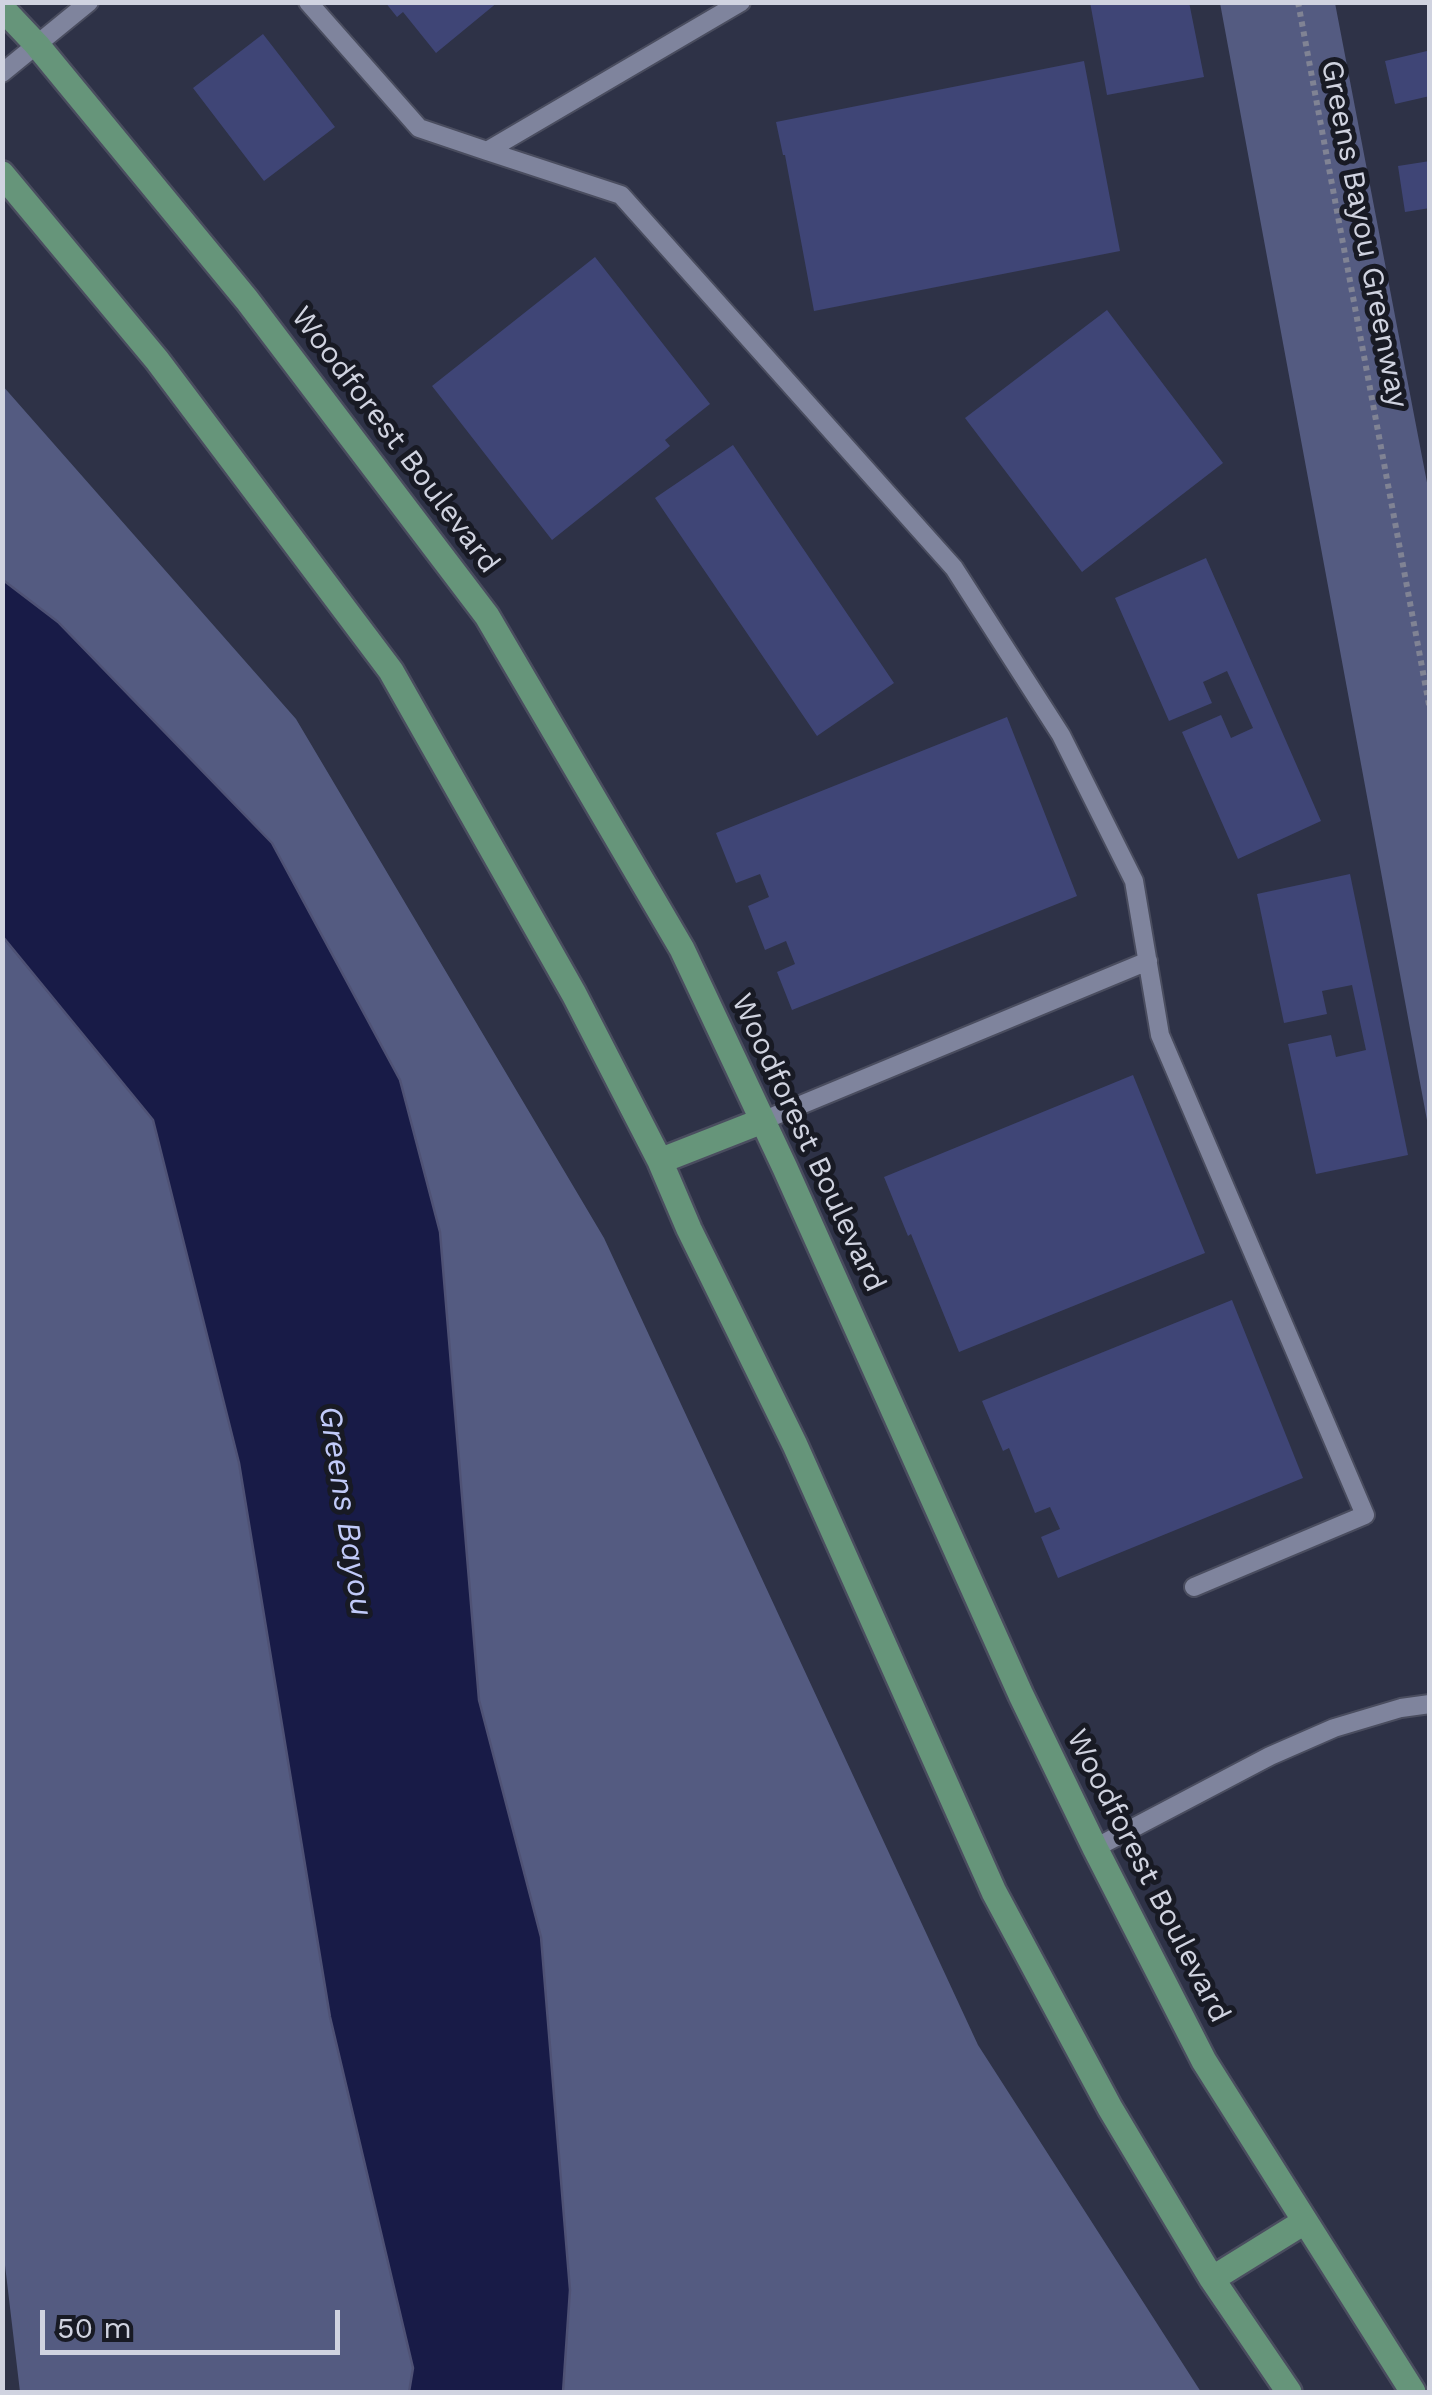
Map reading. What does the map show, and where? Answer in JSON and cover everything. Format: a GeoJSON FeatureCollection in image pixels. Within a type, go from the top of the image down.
{"type":"FeatureCollection","features":[{"type":"Feature","properties":{"kind":"main road","name":"Woodforest Boulevard"},"geometry":{"type":"LineString","coordinates":[[2,8],[37,45],[247,300],[488,616],[682,949],[1022,1695],[1204,2061],[1413,2392]]}},
{"type":"Feature","properties":{"kind":"main road"},"geometry":{"type":"LineString","coordinates":[[2,174],[156,360],[391,671],[574,994],[660,1161],[689,1229],[795,1445],[994,1892],[1110,2108],[1212,2279],[1289,2392]]}},
{"type":"Feature","properties":{"kind":"main road"},"geometry":{"type":"LineString","coordinates":[[660,1161],[762,1121]]}},
{"type":"Feature","properties":{"kind":"main road"},"geometry":{"type":"LineString","coordinates":[[1212,2279],[1304,2222]]}},
{"type":"Feature","properties":{"kind":"street"},"geometry":{"type":"LineString","coordinates":[[2,72],[90,2]]}},
{"type":"Feature","properties":{"kind":"street"},"geometry":{"type":"LineString","coordinates":[[308,2],[419,128],[621,195],[954,568],[1060,735],[1134,881],[1160,1035],[1364,1515],[1194,1587]]}},
{"type":"Feature","properties":{"kind":"street"},"geometry":{"type":"LineString","coordinates":[[486,151],[741,2]]}},
{"type":"Feature","properties":{"kind":"street"},"geometry":{"type":"LineString","coordinates":[[762,1121],[1148,961]]}},
{"type":"Feature","properties":{"kind":"street"},"geometry":{"type":"LineString","coordinates":[[1095,1848],[1270,1756],[1334,1728],[1401,1708],[1430,1704]]}},
{"type":"Feature","properties":{"kind":"path","name":"Greens Bayou Greenway"},"geometry":{"type":"LineString","coordinates":[[1298,2],[1430,710]]}},
{"type":"Feature","properties":{"kind":"shaded area"},"geometry":{"type":"Polygon","coordinates":[[[1220,3],[1335,3],[1429,493],[1429,1131],[1220,3]]]}},
{"type":"Feature","properties":{"kind":"shaded area"},"geometry":{"type":"Polygon","coordinates":[[[2,385],[296,719],[604,1238],[978,2045],[1201,2392],[563,2392],[570,2290],[541,1937],[479,1700],[440,1232],[400,1080],[272,843],[58,622],[3,580],[2,385]]]}},
{"type":"Feature","properties":{"kind":"shaded area"},"geometry":{"type":"Polygon","coordinates":[[[2,937],[153,1120],[239,1463],[330,2017],[413,2368],[409,2392],[20,2392],[2,2240],[2,937]]]}},
{"type":"Feature","properties":{"kind":"water","name":"Greens Bayou"},"geometry":{"type":"Polygon","coordinates":[[[3,580],[58,622],[272,843],[400,1080],[440,1232],[479,1700],[541,1937],[570,2290],[563,2392],[409,2392],[413,2368],[330,2017],[239,1463],[153,1120],[3,937],[3,580]]]}},
{"type":"Feature","properties":{"kind":"building"},"geometry":{"type":"Polygon","coordinates":[[[385,2],[498,2],[436,53],[403,12],[397,17],[385,2]]]}},
{"type":"Feature","properties":{"kind":"building"},"geometry":{"type":"Polygon","coordinates":[[[1090,2],[1189,2],[1204,77],[1107,95],[1090,2]]]}},
{"type":"Feature","properties":{"kind":"building"},"geometry":{"type":"Polygon","coordinates":[[[263,34],[335,127],[264,181],[193,88],[263,34]]]}},
{"type":"Feature","properties":{"kind":"building"},"geometry":{"type":"Polygon","coordinates":[[[1427,51],[1430,96],[1395,104],[1385,61],[1427,51]]]}},
{"type":"Feature","properties":{"kind":"building"},"geometry":{"type":"Polygon","coordinates":[[[1084,61],[1120,251],[814,311],[776,122],[1084,61]]]}},
{"type":"Feature","properties":{"kind":"building"},"geometry":{"type":"Polygon","coordinates":[[[1430,161],[1430,208],[1405,212],[1398,166],[1430,161]]]}},
{"type":"Feature","properties":{"kind":"building"},"geometry":{"type":"Polygon","coordinates":[[[595,257],[710,404],[665,440],[670,446],[552,540],[432,386],[595,257]]]}},
{"type":"Feature","properties":{"kind":"building"},"geometry":{"type":"Polygon","coordinates":[[[1107,310],[1223,463],[1082,572],[965,418],[1107,310]]]}},
{"type":"Feature","properties":{"kind":"building"},"geometry":{"type":"Polygon","coordinates":[[[733,445],[894,683],[817,736],[655,498],[733,445]]]}},
{"type":"Feature","properties":{"kind":"building"},"geometry":{"type":"Polygon","coordinates":[[[1206,558],[1321,821],[1238,859],[1182,732],[1221,715],[1231,738],[1253,728],[1227,671],[1203,682],[1212,703],[1169,721],[1115,598],[1206,558]]]}},
{"type":"Feature","properties":{"kind":"building"},"geometry":{"type":"Polygon","coordinates":[[[1007,717],[1077,896],[792,1010],[777,972],[795,964],[786,941],[765,950],[748,906],[769,897],[760,874],[736,883],[716,833],[1007,717]]]}},
{"type":"Feature","properties":{"kind":"building"},"geometry":{"type":"Polygon","coordinates":[[[1350,874],[1408,1155],[1316,1174],[1288,1044],[1331,1035],[1336,1057],[1366,1050],[1352,985],[1322,991],[1327,1014],[1284,1023],[1257,894],[1350,874]]]}},
{"type":"Feature","properties":{"kind":"building"},"geometry":{"type":"Polygon","coordinates":[[[1133,1075],[1205,1253],[959,1352],[884,1177],[1133,1075]]]}},
{"type":"Feature","properties":{"kind":"building"},"geometry":{"type":"Polygon","coordinates":[[[1232,1300],[1303,1478],[1058,1578],[1041,1537],[1060,1529],[1050,1507],[1035,1513],[1009,1448],[1003,1451],[982,1401],[1232,1300]]]}}]}
